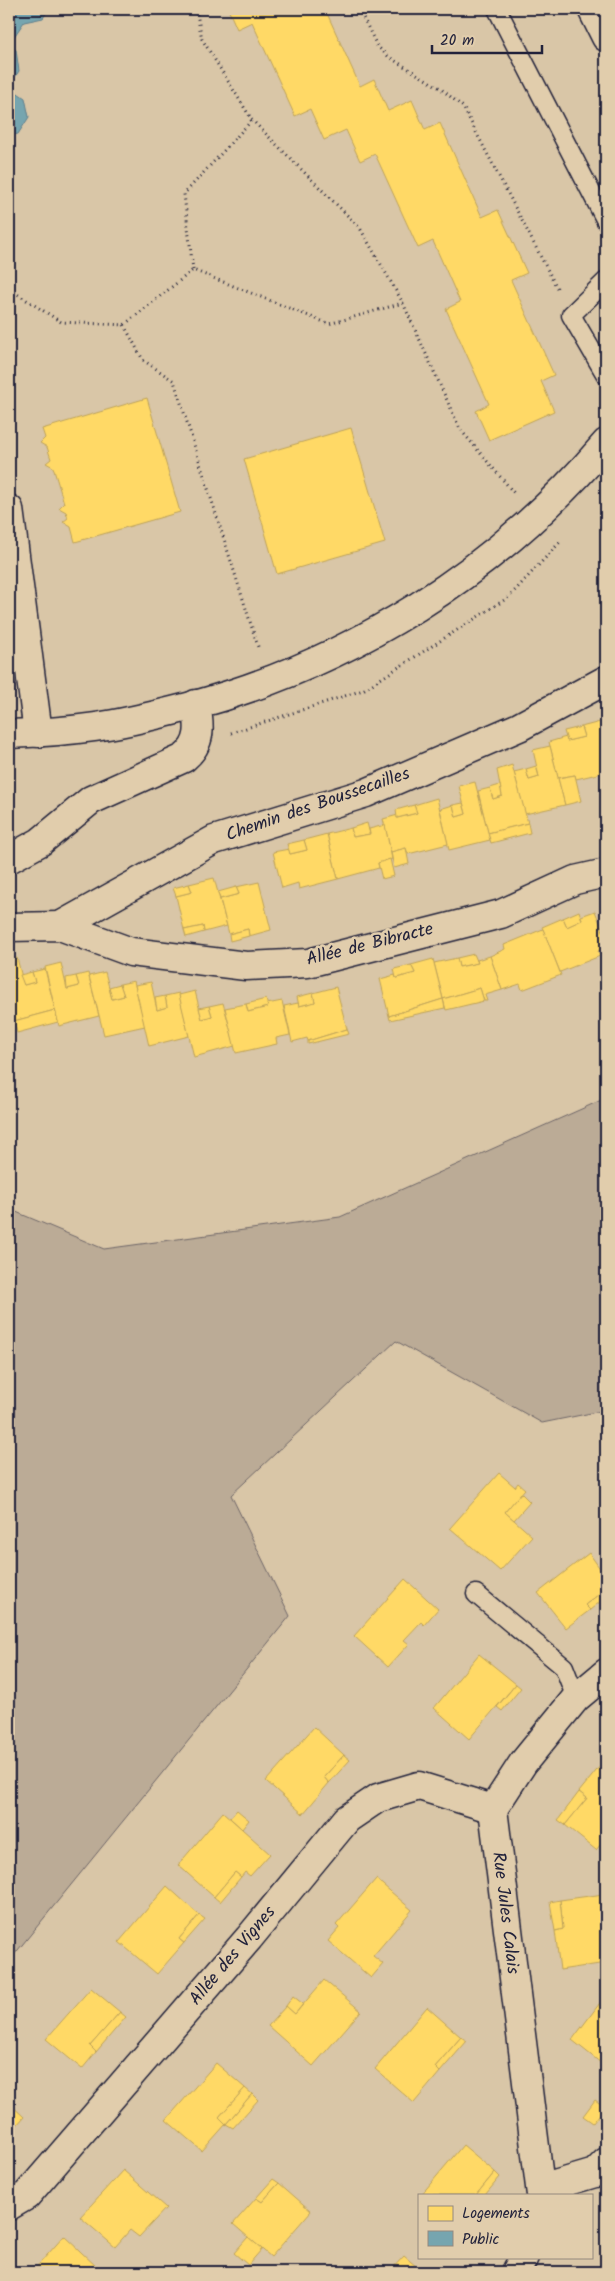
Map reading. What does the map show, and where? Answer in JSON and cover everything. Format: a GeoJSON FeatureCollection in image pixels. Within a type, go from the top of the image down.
{"type":"FeatureCollection","features":[{"type":"Feature","properties":{"kind":"street"},"geometry":{"type":"LineString","coordinates":[[592,9],[606,37]]}},
{"type":"Feature","properties":{"kind":"street"},"geometry":{"type":"LineString","coordinates":[[9,734],[97,727],[149,717],[269,681],[308,666],[416,608],[479,565],[534,518],[584,469],[606,443]]}},
{"type":"Feature","properties":{"kind":"street"},"geometry":{"type":"LineString","coordinates":[[9,508],[38,733]]}},
{"type":"Feature","properties":{"kind":"street","name":"Chemin des Boussecailles"},"geometry":{"type":"LineString","coordinates":[[60,926],[214,840],[366,792],[519,727],[606,680]]}},
{"type":"Feature","properties":{"kind":"street"},"geometry":{"type":"LineString","coordinates":[[9,859],[29,850],[91,800],[184,758],[192,752],[199,736],[200,728],[196,704]]}},
{"type":"Feature","properties":{"kind":"street","name":"Allée de Bibracte"},"geometry":{"type":"LineString","coordinates":[[9,927],[60,926],[131,952],[246,966],[308,963],[501,914],[575,880],[606,872]]}},
{"type":"Feature","properties":{"kind":"street"},"geometry":{"type":"LineString","coordinates":[[493,1809],[523,1763],[576,1698],[606,1672]]}},
{"type":"Feature","properties":{"kind":"street","name":"Allée des Vignes"},"geometry":{"type":"LineString","coordinates":[[9,2206],[26,2196],[249,1938],[347,1819],[378,1798],[419,1786],[493,1809]]}},
{"type":"Feature","properties":{"kind":"street","name":"Rue Jules Calais"},"geometry":{"type":"LineString","coordinates":[[493,1809],[541,2192]]}},
{"type":"Feature","properties":{"kind":"street"},"geometry":{"type":"LineString","coordinates":[[541,2192],[595,2173],[606,2162]]}},
{"type":"Feature","properties":{"kind":"street"},"geometry":{"type":"LineString","coordinates":[[516,2272],[523,2258]]}},
{"type":"Feature","properties":{"kind":"lane"},"geometry":{"type":"LineString","coordinates":[[497,9],[606,221]]}},
{"type":"Feature","properties":{"kind":"lane"},"geometry":{"type":"LineString","coordinates":[[606,281],[571,315],[606,375]]}},
{"type":"Feature","properties":{"kind":"lane"},"geometry":{"type":"LineString","coordinates":[[476,1594],[564,1667],[576,1698]]}},
{"type":"Feature","properties":{"kind":"path"},"geometry":{"type":"LineString","coordinates":[[196,9],[202,39],[252,120],[360,228],[403,303],[460,428],[534,518]]}},
{"type":"Feature","properties":{"kind":"path"},"geometry":{"type":"LineString","coordinates":[[359,9],[377,46],[390,57],[440,88],[463,107],[571,315]]}},
{"type":"Feature","properties":{"kind":"path"},"geometry":{"type":"LineString","coordinates":[[193,270],[184,194],[252,120]]}},
{"type":"Feature","properties":{"kind":"path"},"geometry":{"type":"LineString","coordinates":[[193,270],[329,324],[403,303]]}},
{"type":"Feature","properties":{"kind":"path"},"geometry":{"type":"LineString","coordinates":[[9,294],[14,292],[61,322],[124,325],[193,270]]}},
{"type":"Feature","properties":{"kind":"path"},"geometry":{"type":"LineString","coordinates":[[124,325],[143,360],[174,381],[269,681]]}},
{"type":"Feature","properties":{"kind":"shaded area"},"geometry":{"type":"Polygon","coordinates":[[[606,1098],[606,1410],[542,1423],[396,1341],[231,1495],[290,1616],[9,1961],[9,1209],[104,1249],[340,1217],[606,1098]]]}},
{"type":"Feature","properties":{"kind":"building: Logements"},"geometry":{"type":"Polygon","coordinates":[[[228,9],[325,9],[360,86],[374,79],[388,111],[412,100],[425,130],[440,123],[482,217],[498,210],[527,273],[511,280],[554,375],[541,381],[554,411],[489,440],[476,411],[489,404],[446,309],[460,302],[433,241],[418,248],[375,154],[360,161],[346,130],[324,140],[310,109],[295,116],[252,22],[237,29],[228,9]]]}},
{"type":"Feature","properties":{"kind":"building: Logements"},"geometry":{"type":"Polygon","coordinates":[[[147,398],[180,512],[75,542],[71,527],[63,522],[68,518],[66,512],[59,508],[64,503],[53,467],[46,463],[51,459],[47,447],[40,443],[45,438],[42,429],[147,398]]]}},
{"type":"Feature","properties":{"kind":"building: Logements"},"geometry":{"type":"Polygon","coordinates":[[[351,428],[385,543],[277,574],[244,459],[351,428]]]}},
{"type":"Feature","properties":{"kind":"building: Logements"},"geometry":{"type":"Polygon","coordinates":[[[604,721],[606,732],[606,772],[576,779],[575,775],[558,778],[549,742],[566,737],[567,741],[584,737],[581,727],[604,721]]]}},
{"type":"Feature","properties":{"kind":"building: Logements"},"geometry":{"type":"Polygon","coordinates":[[[581,727],[584,737],[567,741],[564,731],[581,727]]]}},
{"type":"Feature","properties":{"kind":"building: Logements"},"geometry":{"type":"Polygon","coordinates":[[[550,746],[565,805],[525,814],[514,772],[526,769],[529,780],[539,777],[533,750],[550,746]]]}},
{"type":"Feature","properties":{"kind":"building: Logements"},"geometry":{"type":"Polygon","coordinates":[[[512,765],[528,823],[488,833],[478,791],[490,788],[493,799],[502,796],[497,770],[512,765]]]}},
{"type":"Feature","properties":{"kind":"building: Logements"},"geometry":{"type":"Polygon","coordinates":[[[536,766],[539,777],[529,780],[526,769],[536,766]]]}},
{"type":"Feature","properties":{"kind":"building: Logements"},"geometry":{"type":"Polygon","coordinates":[[[575,775],[581,801],[565,805],[558,778],[575,775]]]}},
{"type":"Feature","properties":{"kind":"building: Logements"},"geometry":{"type":"Polygon","coordinates":[[[475,782],[490,840],[449,850],[440,809],[453,805],[456,817],[466,814],[459,786],[475,782]]]}},
{"type":"Feature","properties":{"kind":"building: Logements"},"geometry":{"type":"Polygon","coordinates":[[[500,785],[502,796],[493,799],[490,788],[500,785]]]}},
{"type":"Feature","properties":{"kind":"building: Logements"},"geometry":{"type":"Polygon","coordinates":[[[437,798],[448,844],[408,854],[406,848],[391,852],[383,819],[417,813],[414,805],[437,798]]]}},
{"type":"Feature","properties":{"kind":"building: Logements"},"geometry":{"type":"Polygon","coordinates":[[[463,803],[466,814],[456,817],[453,805],[463,803]]]}},
{"type":"Feature","properties":{"kind":"building: Logements"},"geometry":{"type":"Polygon","coordinates":[[[414,805],[417,813],[397,818],[396,810],[414,805]]]}},
{"type":"Feature","properties":{"kind":"building: Logements"},"geometry":{"type":"Polygon","coordinates":[[[367,823],[370,834],[353,837],[351,828],[367,823]]]}},
{"type":"Feature","properties":{"kind":"building: Logements"},"geometry":{"type":"Polygon","coordinates":[[[528,823],[530,833],[491,843],[488,833],[528,823]]]}},
{"type":"Feature","properties":{"kind":"building: Logements"},"geometry":{"type":"Polygon","coordinates":[[[385,825],[392,859],[378,863],[379,868],[338,879],[327,834],[351,828],[353,837],[370,834],[369,829],[385,825]]]}},
{"type":"Feature","properties":{"kind":"building: Logements"},"geometry":{"type":"Polygon","coordinates":[[[327,834],[338,879],[299,889],[298,883],[282,888],[273,852],[289,849],[290,854],[307,850],[304,840],[327,834]]]}},
{"type":"Feature","properties":{"kind":"building: Logements"},"geometry":{"type":"Polygon","coordinates":[[[304,840],[307,850],[290,854],[287,844],[304,840]]]}},
{"type":"Feature","properties":{"kind":"building: Logements"},"geometry":{"type":"Polygon","coordinates":[[[406,848],[409,864],[394,868],[391,852],[406,848]]]}},
{"type":"Feature","properties":{"kind":"building: Logements"},"geometry":{"type":"Polygon","coordinates":[[[390,859],[394,876],[382,879],[378,863],[390,859]]]}},
{"type":"Feature","properties":{"kind":"building: Logements"},"geometry":{"type":"Polygon","coordinates":[[[214,878],[227,926],[204,932],[203,926],[184,930],[176,896],[192,892],[189,884],[214,878]]]}},
{"type":"Feature","properties":{"kind":"building: Logements"},"geometry":{"type":"Polygon","coordinates":[[[259,882],[271,930],[249,936],[248,929],[229,934],[220,899],[239,894],[236,887],[259,882]]]}},
{"type":"Feature","properties":{"kind":"building: Logements"},"geometry":{"type":"Polygon","coordinates":[[[189,884],[192,892],[176,896],[173,888],[189,884]]]}},
{"type":"Feature","properties":{"kind":"building: Logements"},"geometry":{"type":"Polygon","coordinates":[[[236,887],[239,894],[220,899],[218,892],[236,887]]]}},
{"type":"Feature","properties":{"kind":"building: Logements"},"geometry":{"type":"Polygon","coordinates":[[[579,911],[582,920],[567,927],[563,918],[579,911]]]}},
{"type":"Feature","properties":{"kind":"building: Logements"},"geometry":{"type":"Polygon","coordinates":[[[595,911],[606,938],[606,947],[598,951],[600,956],[560,972],[542,927],[563,918],[567,927],[582,920],[581,916],[595,911]]]}},
{"type":"Feature","properties":{"kind":"building: Logements"},"geometry":{"type":"Polygon","coordinates":[[[203,926],[204,932],[186,937],[184,930],[203,926]]]}},
{"type":"Feature","properties":{"kind":"building: Logements"},"geometry":{"type":"Polygon","coordinates":[[[248,929],[249,936],[230,941],[229,934],[248,929]]]}},
{"type":"Feature","properties":{"kind":"building: Logements"},"geometry":{"type":"Polygon","coordinates":[[[543,929],[561,975],[522,990],[520,984],[502,990],[490,956],[505,949],[504,945],[543,929]]]}},
{"type":"Feature","properties":{"kind":"building: Logements"},"geometry":{"type":"Polygon","coordinates":[[[474,954],[478,963],[459,967],[457,958],[474,954]]]}},
{"type":"Feature","properties":{"kind":"building: Logements"},"geometry":{"type":"Polygon","coordinates":[[[490,956],[502,990],[485,995],[487,1001],[484,1001],[480,988],[443,999],[434,963],[457,958],[459,967],[478,963],[477,960],[490,956]]]}},
{"type":"Feature","properties":{"kind":"building: Logements"},"geometry":{"type":"Polygon","coordinates":[[[17,958],[24,985],[35,982],[32,972],[45,969],[55,1010],[14,1021],[9,1004],[9,960],[17,958]]]}},
{"type":"Feature","properties":{"kind":"building: Logements"},"geometry":{"type":"Polygon","coordinates":[[[433,959],[443,999],[389,1016],[380,979],[395,975],[396,978],[415,973],[411,965],[433,959]]]}},
{"type":"Feature","properties":{"kind":"building: Logements"},"geometry":{"type":"Polygon","coordinates":[[[61,963],[67,989],[79,986],[76,976],[88,973],[99,1016],[59,1026],[45,967],[61,963]]]}},
{"type":"Feature","properties":{"kind":"building: Logements"},"geometry":{"type":"Polygon","coordinates":[[[411,965],[415,973],[396,978],[394,969],[411,965]]]}},
{"type":"Feature","properties":{"kind":"building: Logements"},"geometry":{"type":"Polygon","coordinates":[[[32,972],[35,982],[24,985],[20,975],[32,972]]]}},
{"type":"Feature","properties":{"kind":"building: Logements"},"geometry":{"type":"Polygon","coordinates":[[[105,972],[112,999],[124,996],[120,984],[134,981],[145,1026],[104,1035],[89,976],[105,972]]]}},
{"type":"Feature","properties":{"kind":"building: Logements"},"geometry":{"type":"Polygon","coordinates":[[[76,976],[79,986],[67,989],[66,978],[76,976]]]}},
{"type":"Feature","properties":{"kind":"building: Logements"},"geometry":{"type":"Polygon","coordinates":[[[151,982],[157,1010],[167,1007],[165,996],[179,993],[189,1036],[149,1046],[135,985],[151,982]]]}},
{"type":"Feature","properties":{"kind":"building: Logements"},"geometry":{"type":"Polygon","coordinates":[[[120,984],[124,996],[112,999],[109,987],[120,984]]]}},
{"type":"Feature","properties":{"kind":"building: Logements"},"geometry":{"type":"Polygon","coordinates":[[[336,987],[347,1029],[308,1041],[307,1038],[292,1042],[284,1006],[298,1003],[299,1006],[315,1002],[313,993],[336,987]]]}},
{"type":"Feature","properties":{"kind":"building: Logements"},"geometry":{"type":"Polygon","coordinates":[[[480,988],[484,1001],[446,1010],[443,999],[480,988]]]}},
{"type":"Feature","properties":{"kind":"building: Logements"},"geometry":{"type":"Polygon","coordinates":[[[195,991],[202,1019],[212,1016],[209,1006],[223,1003],[235,1046],[194,1057],[179,995],[195,991]]]}},
{"type":"Feature","properties":{"kind":"building: Logements"},"geometry":{"type":"Polygon","coordinates":[[[313,993],[315,1002],[299,1006],[297,997],[313,993]]]}},
{"type":"Feature","properties":{"kind":"building: Logements"},"geometry":{"type":"Polygon","coordinates":[[[165,996],[167,1007],[157,1010],[155,998],[165,996]]]}},
{"type":"Feature","properties":{"kind":"building: Logements"},"geometry":{"type":"Polygon","coordinates":[[[266,999],[268,1007],[248,1012],[246,1004],[266,999]]]}},
{"type":"Feature","properties":{"kind":"building: Logements"},"geometry":{"type":"Polygon","coordinates":[[[443,999],[445,1008],[390,1020],[389,1016],[443,999]]]}},
{"type":"Feature","properties":{"kind":"building: Logements"},"geometry":{"type":"Polygon","coordinates":[[[282,1001],[290,1035],[276,1038],[277,1044],[236,1053],[225,1008],[246,1004],[248,1012],[268,1007],[267,1004],[282,1001]]]}},
{"type":"Feature","properties":{"kind":"building: Logements"},"geometry":{"type":"Polygon","coordinates":[[[209,1006],[212,1016],[202,1019],[199,1008],[209,1006]]]}},
{"type":"Feature","properties":{"kind":"building: Logements"},"geometry":{"type":"Polygon","coordinates":[[[55,1010],[58,1022],[17,1033],[14,1021],[55,1010]]]}},
{"type":"Feature","properties":{"kind":"building: Logements"},"geometry":{"type":"Polygon","coordinates":[[[347,1029],[349,1034],[308,1044],[308,1041],[347,1029]]]}},
{"type":"Feature","properties":{"kind":"building: Logements"},"geometry":{"type":"Polygon","coordinates":[[[499,1473],[515,1487],[518,1483],[525,1489],[505,1512],[532,1536],[500,1571],[450,1528],[499,1473]]]}},
{"type":"Feature","properties":{"kind":"building: Logements"},"geometry":{"type":"Polygon","coordinates":[[[521,1493],[530,1502],[514,1520],[505,1512],[521,1493]]]}},
{"type":"Feature","properties":{"kind":"building: Logements"},"geometry":{"type":"Polygon","coordinates":[[[589,1553],[606,1577],[606,1589],[585,1605],[590,1610],[566,1628],[538,1593],[589,1553]]]}},
{"type":"Feature","properties":{"kind":"building: Logements"},"geometry":{"type":"Polygon","coordinates":[[[405,1579],[438,1609],[424,1625],[421,1622],[404,1640],[409,1644],[388,1667],[354,1636],[405,1579]]]}},
{"type":"Feature","properties":{"kind":"building: Logements"},"geometry":{"type":"Polygon","coordinates":[[[606,1589],[606,1597],[590,1610],[585,1605],[606,1589]]]}},
{"type":"Feature","properties":{"kind":"building: Logements"},"geometry":{"type":"Polygon","coordinates":[[[479,1654],[516,1684],[469,1739],[434,1708],[479,1654]]]}},
{"type":"Feature","properties":{"kind":"building: Logements"},"geometry":{"type":"Polygon","coordinates":[[[516,1684],[521,1688],[502,1711],[497,1707],[516,1684]]]}},
{"type":"Feature","properties":{"kind":"building: Logements"},"geometry":{"type":"Polygon","coordinates":[[[314,1727],[344,1755],[324,1777],[329,1783],[303,1814],[266,1781],[314,1727]]]}},
{"type":"Feature","properties":{"kind":"building: Logements"},"geometry":{"type":"Polygon","coordinates":[[[344,1755],[350,1760],[329,1783],[324,1777],[344,1755]]]}},
{"type":"Feature","properties":{"kind":"building: Logements"},"geometry":{"type":"Polygon","coordinates":[[[605,1760],[606,1838],[596,1850],[565,1825],[587,1798],[579,1792],[605,1760]]]}},
{"type":"Feature","properties":{"kind":"building: Logements"},"geometry":{"type":"Polygon","coordinates":[[[579,1792],[587,1798],[565,1825],[558,1820],[579,1792]]]}},
{"type":"Feature","properties":{"kind":"building: Logements"},"geometry":{"type":"Polygon","coordinates":[[[237,1810],[249,1820],[242,1829],[230,1818],[237,1810]]]}},
{"type":"Feature","properties":{"kind":"building: Logements"},"geometry":{"type":"Polygon","coordinates":[[[223,1812],[270,1854],[250,1876],[245,1872],[241,1877],[235,1872],[214,1897],[178,1865],[223,1812]]]}},
{"type":"Feature","properties":{"kind":"building: Logements"},"geometry":{"type":"Polygon","coordinates":[[[235,1872],[241,1877],[220,1902],[214,1897],[235,1872]]]}},
{"type":"Feature","properties":{"kind":"building: Logements"},"geometry":{"type":"Polygon","coordinates":[[[376,1879],[412,1910],[373,1956],[383,1964],[371,1978],[328,1941],[339,1928],[336,1925],[376,1879]]]}},
{"type":"Feature","properties":{"kind":"building: Logements"},"geometry":{"type":"Polygon","coordinates":[[[167,1886],[199,1915],[179,1939],[184,1943],[157,1974],[119,1942],[167,1886]]]}},
{"type":"Feature","properties":{"kind":"building: Logements"},"geometry":{"type":"Polygon","coordinates":[[[604,1894],[606,1963],[560,1970],[555,1931],[563,1929],[560,1900],[604,1894]]]}},
{"type":"Feature","properties":{"kind":"building: Logements"},"geometry":{"type":"Polygon","coordinates":[[[560,1900],[563,1929],[555,1931],[550,1902],[560,1900]]]}},
{"type":"Feature","properties":{"kind":"building: Logements"},"geometry":{"type":"Polygon","coordinates":[[[199,1915],[205,1919],[184,1943],[179,1939],[199,1915]]]}},
{"type":"Feature","properties":{"kind":"building: Logements"},"geometry":{"type":"Polygon","coordinates":[[[324,1980],[361,2011],[313,2066],[268,2026],[286,2006],[295,2014],[324,1980]]]}},
{"type":"Feature","properties":{"kind":"building: Logements"},"geometry":{"type":"Polygon","coordinates":[[[91,1988],[120,2012],[90,2046],[96,2052],[82,2069],[46,2039],[91,1988]]]}},
{"type":"Feature","properties":{"kind":"building: Logements"},"geometry":{"type":"Polygon","coordinates":[[[606,1995],[606,2067],[572,2040],[606,1995]]]}},
{"type":"Feature","properties":{"kind":"building: Logements"},"geometry":{"type":"Polygon","coordinates":[[[293,1996],[303,2004],[295,2014],[286,2006],[293,1996]]]}},
{"type":"Feature","properties":{"kind":"building: Logements"},"geometry":{"type":"Polygon","coordinates":[[[427,2007],[461,2037],[435,2067],[440,2072],[414,2103],[375,2069],[427,2007]]]}},
{"type":"Feature","properties":{"kind":"building: Logements"},"geometry":{"type":"Polygon","coordinates":[[[120,2012],[126,2017],[96,2052],[90,2046],[120,2012]]]}},
{"type":"Feature","properties":{"kind":"building: Logements"},"geometry":{"type":"Polygon","coordinates":[[[461,2037],[467,2041],[440,2072],[435,2067],[461,2037]]]}},
{"type":"Feature","properties":{"kind":"building: Logements"},"geometry":{"type":"Polygon","coordinates":[[[216,2063],[245,2088],[219,2117],[226,2124],[202,2151],[166,2120],[216,2063]]]}},
{"type":"Feature","properties":{"kind":"building: Logements"},"geometry":{"type":"Polygon","coordinates":[[[245,2088],[252,2094],[226,2124],[219,2117],[245,2088]]]}},
{"type":"Feature","properties":{"kind":"building: Logements"},"geometry":{"type":"Polygon","coordinates":[[[252,2094],[258,2100],[233,2128],[226,2124],[252,2094]]]}},
{"type":"Feature","properties":{"kind":"building: Logements"},"geometry":{"type":"Polygon","coordinates":[[[595,2100],[605,2107],[593,2123],[583,2116],[595,2100]]]}},
{"type":"Feature","properties":{"kind":"building: Logements"},"geometry":{"type":"Polygon","coordinates":[[[9,2103],[24,2117],[9,2134],[9,2103]]]}},
{"type":"Feature","properties":{"kind":"building: Logements"},"geometry":{"type":"Polygon","coordinates":[[[463,2145],[495,2172],[477,2194],[422,2194],[463,2145]]]}},
{"type":"Feature","properties":{"kind":"building: Logements"},"geometry":{"type":"Polygon","coordinates":[[[123,2170],[166,2208],[139,2237],[130,2230],[115,2247],[80,2217],[123,2170]]]}},
{"type":"Feature","properties":{"kind":"building: Logements"},"geometry":{"type":"Polygon","coordinates":[[[495,2172],[500,2177],[486,2194],[477,2194],[495,2172]]]}},
{"type":"Feature","properties":{"kind":"building: Logements"},"geometry":{"type":"Polygon","coordinates":[[[273,2179],[279,2183],[262,2202],[256,2198],[273,2179]]]}},
{"type":"Feature","properties":{"kind":"building: Logements"},"geometry":{"type":"Polygon","coordinates":[[[279,2183],[311,2211],[271,2257],[233,2224],[256,2198],[262,2202],[279,2183]]]}},
{"type":"Feature","properties":{"kind":"building: Logements"},"geometry":{"type":"Polygon","coordinates":[[[64,2236],[98,2268],[94,2272],[32,2272],[64,2236]]]}},
{"type":"Feature","properties":{"kind":"building: Logements"},"geometry":{"type":"Polygon","coordinates":[[[248,2237],[262,2249],[248,2265],[234,2253],[248,2237]]]}},
{"type":"Feature","properties":{"kind":"building: Logements"},"geometry":{"type":"Polygon","coordinates":[[[404,2256],[423,2272],[389,2272],[404,2256]]]}},
{"type":"Feature","properties":{"kind":"building: Public"},"geometry":{"type":"Polygon","coordinates":[[[9,9],[49,9],[43,18],[24,22],[9,44],[9,9]]]}},
{"type":"Feature","properties":{"kind":"building: Public"},"geometry":{"type":"Polygon","coordinates":[[[9,45],[16,50],[19,71],[9,86],[9,45]]]}},
{"type":"Feature","properties":{"kind":"building: Public"},"geometry":{"type":"Polygon","coordinates":[[[9,87],[25,98],[29,117],[18,134],[9,136],[9,87]]]}}]}
